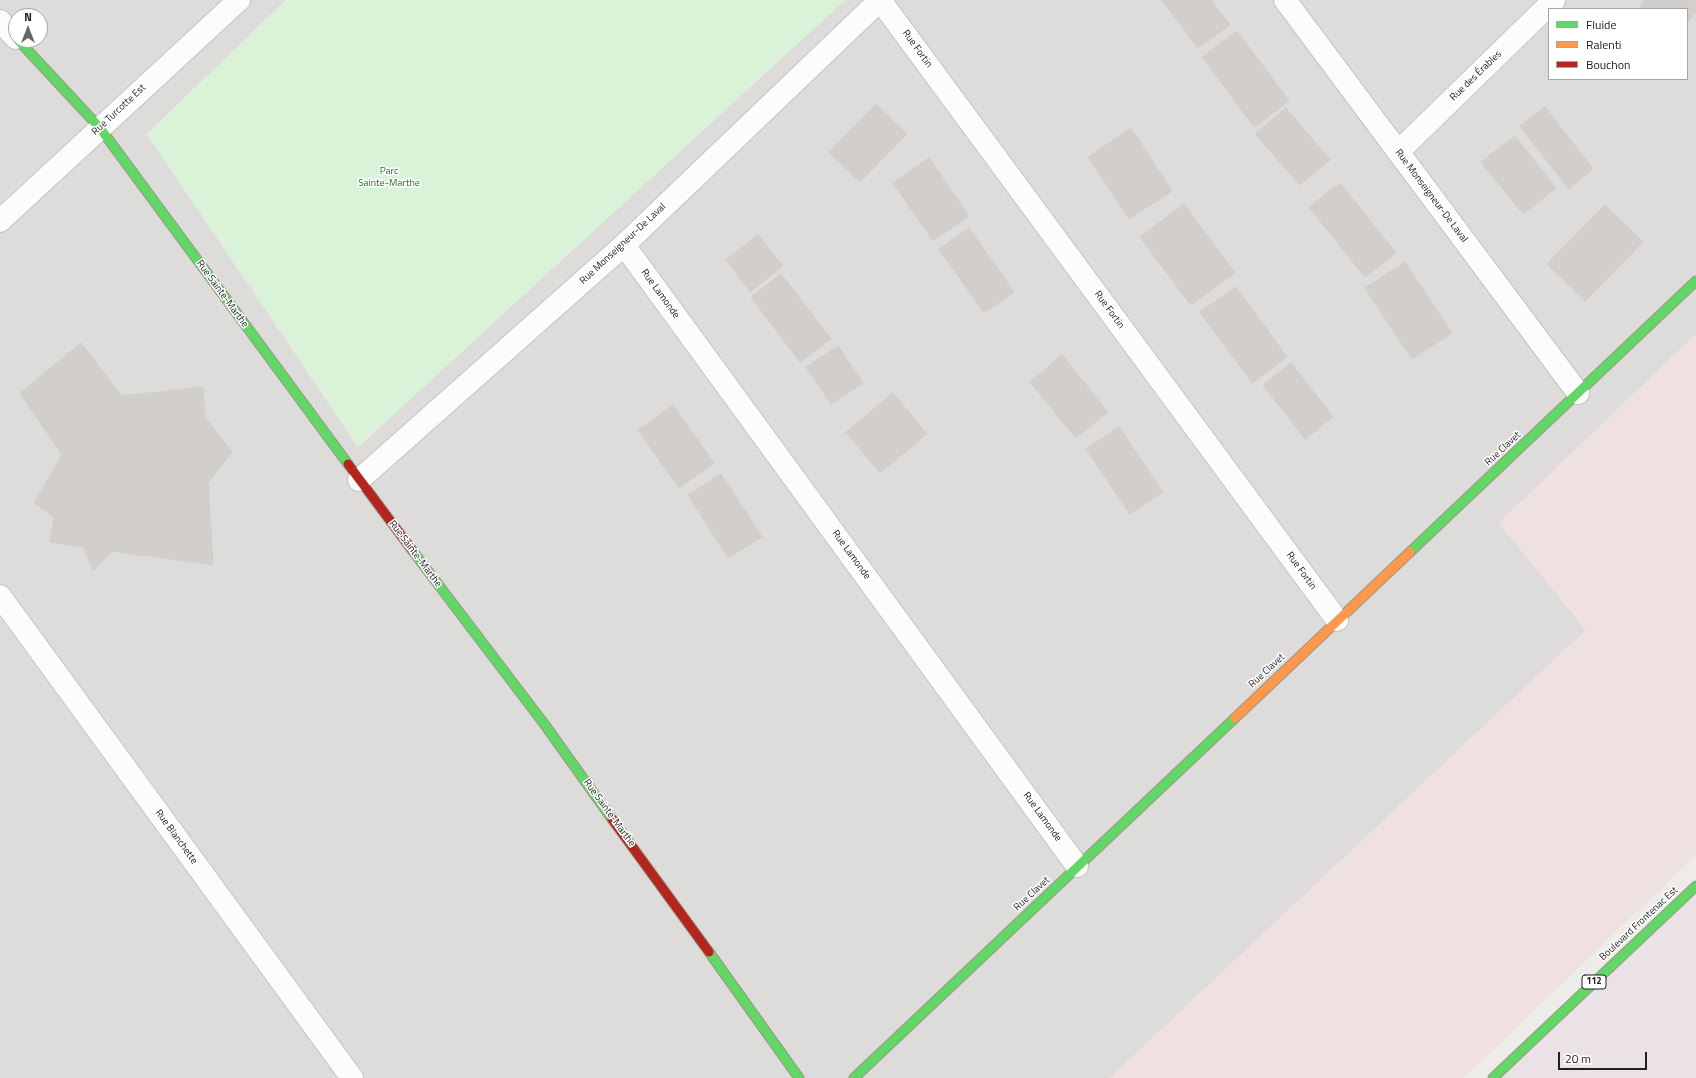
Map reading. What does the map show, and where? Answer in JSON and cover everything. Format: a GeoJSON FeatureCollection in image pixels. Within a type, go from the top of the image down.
{"type":"FeatureCollection","features":[{"type":"Feature","properties":{"kind":"street","name":"Rue Turcotte Est"},"geometry":{"type":"LineString","coordinates":[[0,221],[239,0]]}},
{"type":"Feature","properties":{"kind":"street","name":"Rue Monseigneur-De Laval"},"geometry":{"type":"LineString","coordinates":[[359,480],[624,245],[880,0]]}},
{"type":"Feature","properties":{"kind":"street","name":"Rue Fortin"},"geometry":{"type":"LineString","coordinates":[[880,0],[1337,620]]}},
{"type":"Feature","properties":{"kind":"street","name":"Rue Monseigneur-De Laval"},"geometry":{"type":"LineString","coordinates":[[1285,0],[1578,393]]}},
{"type":"Feature","properties":{"kind":"street","name":"Rue des Érables"},"geometry":{"type":"LineString","coordinates":[[1398,152],[1554,0]]}},
{"type":"Feature","properties":{"kind":"street","name":"Rue Sainte-Marthe"},"geometry":{"type":"LineString","coordinates":[[0,21],[8,29]]}},
{"type":"Feature","properties":{"kind":"street","name":"Rue Sainte-Marthe"},"geometry":{"type":"LineString","coordinates":[[25,48],[100,128],[359,480],[545,725],[799,1078]]}},
{"type":"Feature","properties":{"kind":"street","name":"Rue Lamonde"},"geometry":{"type":"LineString","coordinates":[[624,245],[1077,866]]}},
{"type":"Feature","properties":{"kind":"street","name":"Rue Clavet"},"geometry":{"type":"LineString","coordinates":[[854,1078],[1696,281]]}},
{"type":"Feature","properties":{"kind":"street","name":"Rue Blanchette"},"geometry":{"type":"LineString","coordinates":[[0,596],[352,1078]]}},
{"type":"Feature","properties":{"kind":"street","name":"Boulevard Frontenac Est"},"geometry":{"type":"LineString","coordinates":[[1493,1078],[1696,886]]}},
{"type":"Feature","properties":{"kind":"shaded area"},"geometry":{"type":"Polygon","coordinates":[[[0,0],[286,0],[147,134],[358,447],[845,0],[1696,0],[1696,334],[1499,523],[1586,630],[1110,1078],[0,1078],[0,538],[275,919],[98,180],[0,268],[0,0]]]}},
{"type":"Feature","properties":{"kind":"shaded area"},"geometry":{"type":"Polygon","coordinates":[[[98,180],[494,736],[275,919],[0,538],[0,268],[98,180]]]}},
{"type":"Feature","properties":{"kind":"shaded area"},"geometry":{"type":"Polygon","coordinates":[[[1696,334],[1696,855],[1464,1078],[1110,1078],[1586,630],[1499,523],[1696,334]]]}},
{"type":"Feature","properties":{"kind":"shaded area"},"geometry":{"type":"Polygon","coordinates":[[[1696,886],[1696,1078],[1493,1078],[1696,886]]]}},
{"type":"Feature","properties":{"kind":"green space","name":"Parc Sainte-Marthe"},"geometry":{"type":"Polygon","coordinates":[[[286,0],[845,0],[358,447],[147,134],[286,0]]]}},
{"type":"Feature","properties":{"kind":"building"},"geometry":{"type":"Polygon","coordinates":[[[1162,0],[1211,0],[1230,25],[1198,48],[1162,0]]]}},
{"type":"Feature","properties":{"kind":"building"},"geometry":{"type":"Polygon","coordinates":[[[1645,0],[1693,0],[1696,2],[1696,12],[1688,22],[1688,8],[1639,8],[1645,0]]]}},
{"type":"Feature","properties":{"kind":"building"},"geometry":{"type":"Polygon","coordinates":[[[1237,31],[1289,101],[1254,127],[1202,57],[1237,31]]]}},
{"type":"Feature","properties":{"kind":"building"},"geometry":{"type":"Polygon","coordinates":[[[876,104],[907,134],[860,182],[829,152],[876,104]]]}},
{"type":"Feature","properties":{"kind":"building"},"geometry":{"type":"Polygon","coordinates":[[[1545,107],[1593,169],[1569,189],[1520,126],[1545,107]]]}},
{"type":"Feature","properties":{"kind":"building"},"geometry":{"type":"Polygon","coordinates":[[[1286,108],[1330,160],[1300,185],[1255,134],[1286,108]]]}},
{"type":"Feature","properties":{"kind":"building"},"geometry":{"type":"Polygon","coordinates":[[[1131,128],[1172,191],[1129,219],[1088,157],[1131,128]]]}},
{"type":"Feature","properties":{"kind":"building"},"geometry":{"type":"Polygon","coordinates":[[[1515,136],[1556,188],[1523,214],[1481,162],[1515,136]]]}},
{"type":"Feature","properties":{"kind":"building"},"geometry":{"type":"Polygon","coordinates":[[[929,158],[969,216],[933,241],[893,183],[929,158]]]}},
{"type":"Feature","properties":{"kind":"building"},"geometry":{"type":"Polygon","coordinates":[[[1340,183],[1396,253],[1365,277],[1309,207],[1340,183]]]}},
{"type":"Feature","properties":{"kind":"building"},"geometry":{"type":"Polygon","coordinates":[[[1184,204],[1235,273],[1191,305],[1140,237],[1184,204]]]}},
{"type":"Feature","properties":{"kind":"building"},"geometry":{"type":"Polygon","coordinates":[[[1605,205],[1643,242],[1585,301],[1547,264],[1605,205]]]}},
{"type":"Feature","properties":{"kind":"building"},"geometry":{"type":"Polygon","coordinates":[[[969,228],[1014,292],[984,313],[939,249],[969,228]]]}},
{"type":"Feature","properties":{"kind":"building"},"geometry":{"type":"Polygon","coordinates":[[[758,235],[783,266],[750,292],[726,260],[758,235]]]}},
{"type":"Feature","properties":{"kind":"building"},"geometry":{"type":"Polygon","coordinates":[[[1405,262],[1452,333],[1412,359],[1365,288],[1405,262]]]}},
{"type":"Feature","properties":{"kind":"building"},"geometry":{"type":"Polygon","coordinates":[[[781,274],[831,339],[800,362],[751,297],[781,274]]]}},
{"type":"Feature","properties":{"kind":"building"},"geometry":{"type":"Polygon","coordinates":[[[1236,287],[1287,357],[1252,383],[1200,312],[1236,287]]]}},
{"type":"Feature","properties":{"kind":"building"},"geometry":{"type":"Polygon","coordinates":[[[81,343],[122,396],[203,387],[205,417],[232,452],[208,483],[213,565],[112,551],[93,571],[84,547],[50,542],[54,517],[34,503],[62,455],[20,393],[81,343]]]}},
{"type":"Feature","properties":{"kind":"building"},"geometry":{"type":"Polygon","coordinates":[[[838,346],[863,383],[831,404],[806,367],[838,346]]]}},
{"type":"Feature","properties":{"kind":"building"},"geometry":{"type":"Polygon","coordinates":[[[1062,355],[1108,412],[1076,438],[1030,382],[1062,355]]]}},
{"type":"Feature","properties":{"kind":"building"},"geometry":{"type":"Polygon","coordinates":[[[1291,363],[1333,417],[1305,439],[1263,385],[1291,363]]]}},
{"type":"Feature","properties":{"kind":"building"},"geometry":{"type":"Polygon","coordinates":[[[893,393],[927,434],[880,473],[846,432],[893,393]]]}},
{"type":"Feature","properties":{"kind":"building"},"geometry":{"type":"Polygon","coordinates":[[[673,405],[714,463],[679,488],[638,430],[673,405]]]}},
{"type":"Feature","properties":{"kind":"building"},"geometry":{"type":"Polygon","coordinates":[[[1119,427],[1163,492],[1130,514],[1086,449],[1119,427]]]}},
{"type":"Feature","properties":{"kind":"building"},"geometry":{"type":"Polygon","coordinates":[[[721,474],[762,537],[728,558],[688,495],[721,474]]]}},
{"type":"Feature","properties":{"kind":"traffic: fast"},"geometry":{"type":"LineString","coordinates":[[25,48],[100,128],[348,464]]}},
{"type":"Feature","properties":{"kind":"traffic: fast"},"geometry":{"type":"LineString","coordinates":[[1410,552],[1696,281]]}},
{"type":"Feature","properties":{"kind":"traffic: fast"},"geometry":{"type":"LineString","coordinates":[[412,550],[545,725],[612,819]]}},
{"type":"Feature","properties":{"kind":"traffic: fast"},"geometry":{"type":"LineString","coordinates":[[854,1078],[1235,718]]}},
{"type":"Feature","properties":{"kind":"traffic: fast"},"geometry":{"type":"LineString","coordinates":[[1493,1078],[1696,886]]}},
{"type":"Feature","properties":{"kind":"traffic: fast"},"geometry":{"type":"LineString","coordinates":[[709,952],[799,1078]]}},
{"type":"Feature","properties":{"kind":"traffic: slow"},"geometry":{"type":"LineString","coordinates":[[1235,718],[1410,552]]}},
{"type":"Feature","properties":{"kind":"traffic: jam"},"geometry":{"type":"LineString","coordinates":[[348,464],[412,550]]}},
{"type":"Feature","properties":{"kind":"traffic: jam"},"geometry":{"type":"LineString","coordinates":[[612,819],[709,952]]}}]}
